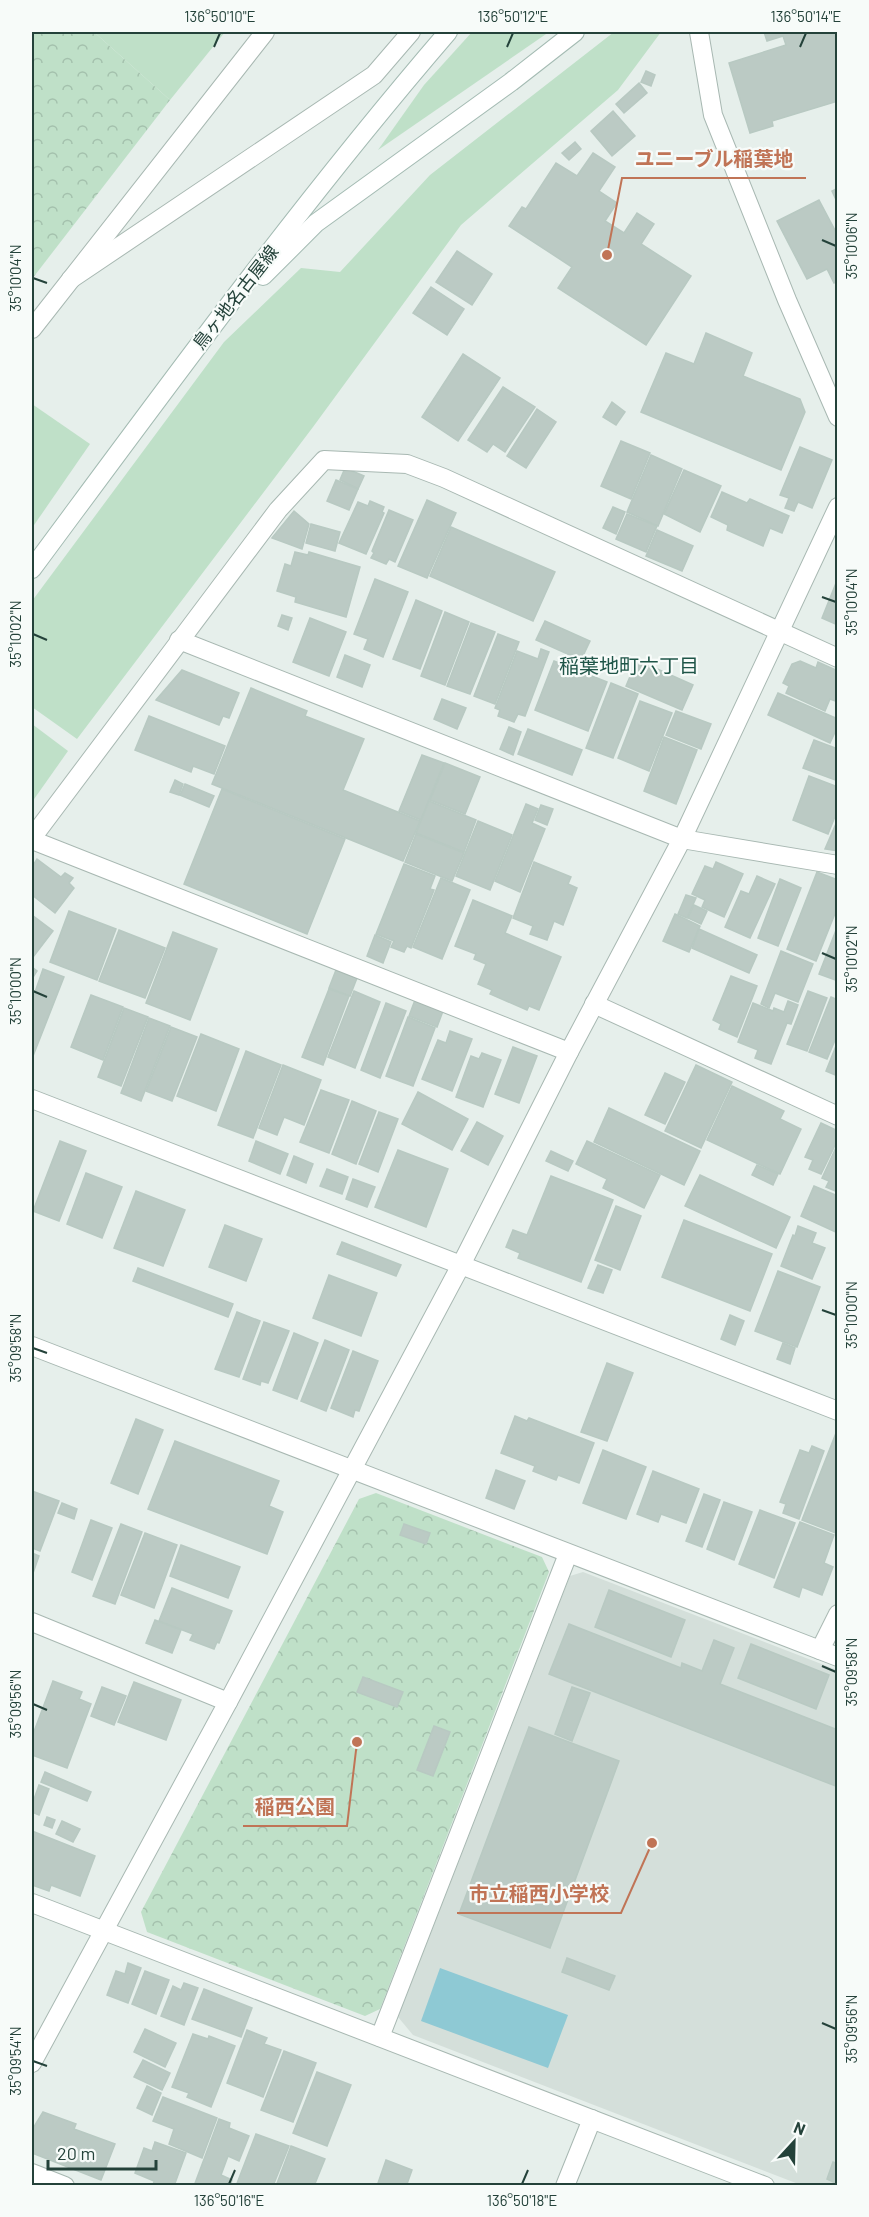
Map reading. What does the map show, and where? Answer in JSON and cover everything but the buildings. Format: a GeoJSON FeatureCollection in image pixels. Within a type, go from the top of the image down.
{"type":"FeatureCollection","features":[{"type":"Feature","properties":{"kind":"street"},"geometry":{"type":"LineString","coordinates":[[32,329],[265,32]]}},
{"type":"Feature","properties":{"kind":"street","name":"鳥ヶ地名古屋線"},"geometry":{"type":"LineString","coordinates":[[32,569],[208,331],[347,152],[448,32]]}},
{"type":"Feature","properties":{"kind":"street"},"geometry":{"type":"LineString","coordinates":[[208,331],[316,223],[511,82],[575,32]]}},
{"type":"Feature","properties":{"kind":"street"},"geometry":{"type":"LineString","coordinates":[[699,32],[713,115],[787,300],[837,417]]}},
{"type":"Feature","properties":{"kind":"street"},"geometry":{"type":"LineString","coordinates":[[70,279],[374,75],[408,35],[426,57]]}},
{"type":"Feature","properties":{"kind":"street"},"geometry":{"type":"LineString","coordinates":[[569,1052],[32,839],[278,510],[324,460],[407,464],[444,478],[837,658]]}},
{"type":"Feature","properties":{"kind":"street"},"geometry":{"type":"LineString","coordinates":[[32,2063],[461,1265],[569,1052],[682,838],[837,507]]}},
{"type":"Feature","properties":{"kind":"street"},"geometry":{"type":"LineString","coordinates":[[179,640],[682,838],[837,865]]}},
{"type":"Feature","properties":{"kind":"street"},"geometry":{"type":"LineString","coordinates":[[594,1005],[837,1116]]}},
{"type":"Feature","properties":{"kind":"street"},"geometry":{"type":"LineString","coordinates":[[32,1099],[837,1411]]}},
{"type":"Feature","properties":{"kind":"street"},"geometry":{"type":"LineString","coordinates":[[32,1346],[837,1657]]}},
{"type":"Feature","properties":{"kind":"street"},"geometry":{"type":"LineString","coordinates":[[380,2037],[568,1554]]}},
{"type":"Feature","properties":{"kind":"street"},"geometry":{"type":"LineString","coordinates":[[820,1650],[837,1614]]}},
{"type":"Feature","properties":{"kind":"street"},"geometry":{"type":"LineString","coordinates":[[32,1622],[228,1702]]}},
{"type":"Feature","properties":{"kind":"street"},"geometry":{"type":"LineString","coordinates":[[32,1903],[765,2186]]}},
{"type":"Feature","properties":{"kind":"street"},"geometry":{"type":"LineString","coordinates":[[565,2186],[592,2119]]}},
{"type":"Feature","properties":{"kind":"street"},"geometry":{"type":"LineString","coordinates":[[32,2173],[64,2186]]}},
{"type":"Feature","properties":{"kind":"shaded area"},"geometry":{"type":"Polygon","coordinates":[[[583,1572],[837,1670],[837,2185],[801,2185],[413,2035],[398,2017],[570,1576],[583,1572]]]}},
{"type":"Feature","properties":{"kind":"green space"},"geometry":{"type":"Polygon","coordinates":[[[32,32],[94,32],[170,100],[32,279],[32,32]]]}},
{"type":"Feature","properties":{"kind":"green space"},"geometry":{"type":"Polygon","coordinates":[[[94,32],[225,32],[170,100],[94,32]]]}},
{"type":"Feature","properties":{"kind":"green space"},"geometry":{"type":"Polygon","coordinates":[[[472,32],[549,32],[378,150],[424,85],[472,32]]]}},
{"type":"Feature","properties":{"kind":"green space"},"geometry":{"type":"Polygon","coordinates":[[[614,32],[661,32],[618,90],[461,225],[313,427],[77,739],[32,707],[32,601],[224,342],[301,268],[340,272],[430,175],[614,32]]]}},
{"type":"Feature","properties":{"kind":"green space"},"geometry":{"type":"Polygon","coordinates":[[[32,404],[90,444],[32,528],[32,404]]]}},
{"type":"Feature","properties":{"kind":"green space"},"geometry":{"type":"Polygon","coordinates":[[[32,724],[68,751],[32,802],[32,724]]]}},
{"type":"Feature","properties":{"kind":"green space"},"geometry":{"type":"Polygon","coordinates":[[[376,1493],[542,1557],[549,1572],[380,2009],[365,2016],[147,1932],[141,1912],[359,1499],[376,1493]]]}},
{"type":"Feature","properties":{"kind":"water"},"geometry":{"type":"Polygon","coordinates":[[[440,1968],[568,2015],[548,2068],[421,2021],[440,1968]]]}},
{"type":"Feature","properties":{"kind":"place","name":"ユニーブル稲葉地"},"geometry":{"type":"Point","coordinates":[607,255]}},
{"type":"Feature","properties":{"kind":"place","name":"稲西公園"},"geometry":{"type":"Point","coordinates":[357,1742]}},
{"type":"Feature","properties":{"kind":"place","name":"市立稲西小学校"},"geometry":{"type":"Point","coordinates":[652,1843]}},
{"type":"Feature","properties":{"kind":"district","name":"稲葉地町六丁目"},"geometry":{"type":"Point","coordinates":[629,665]}}]}
